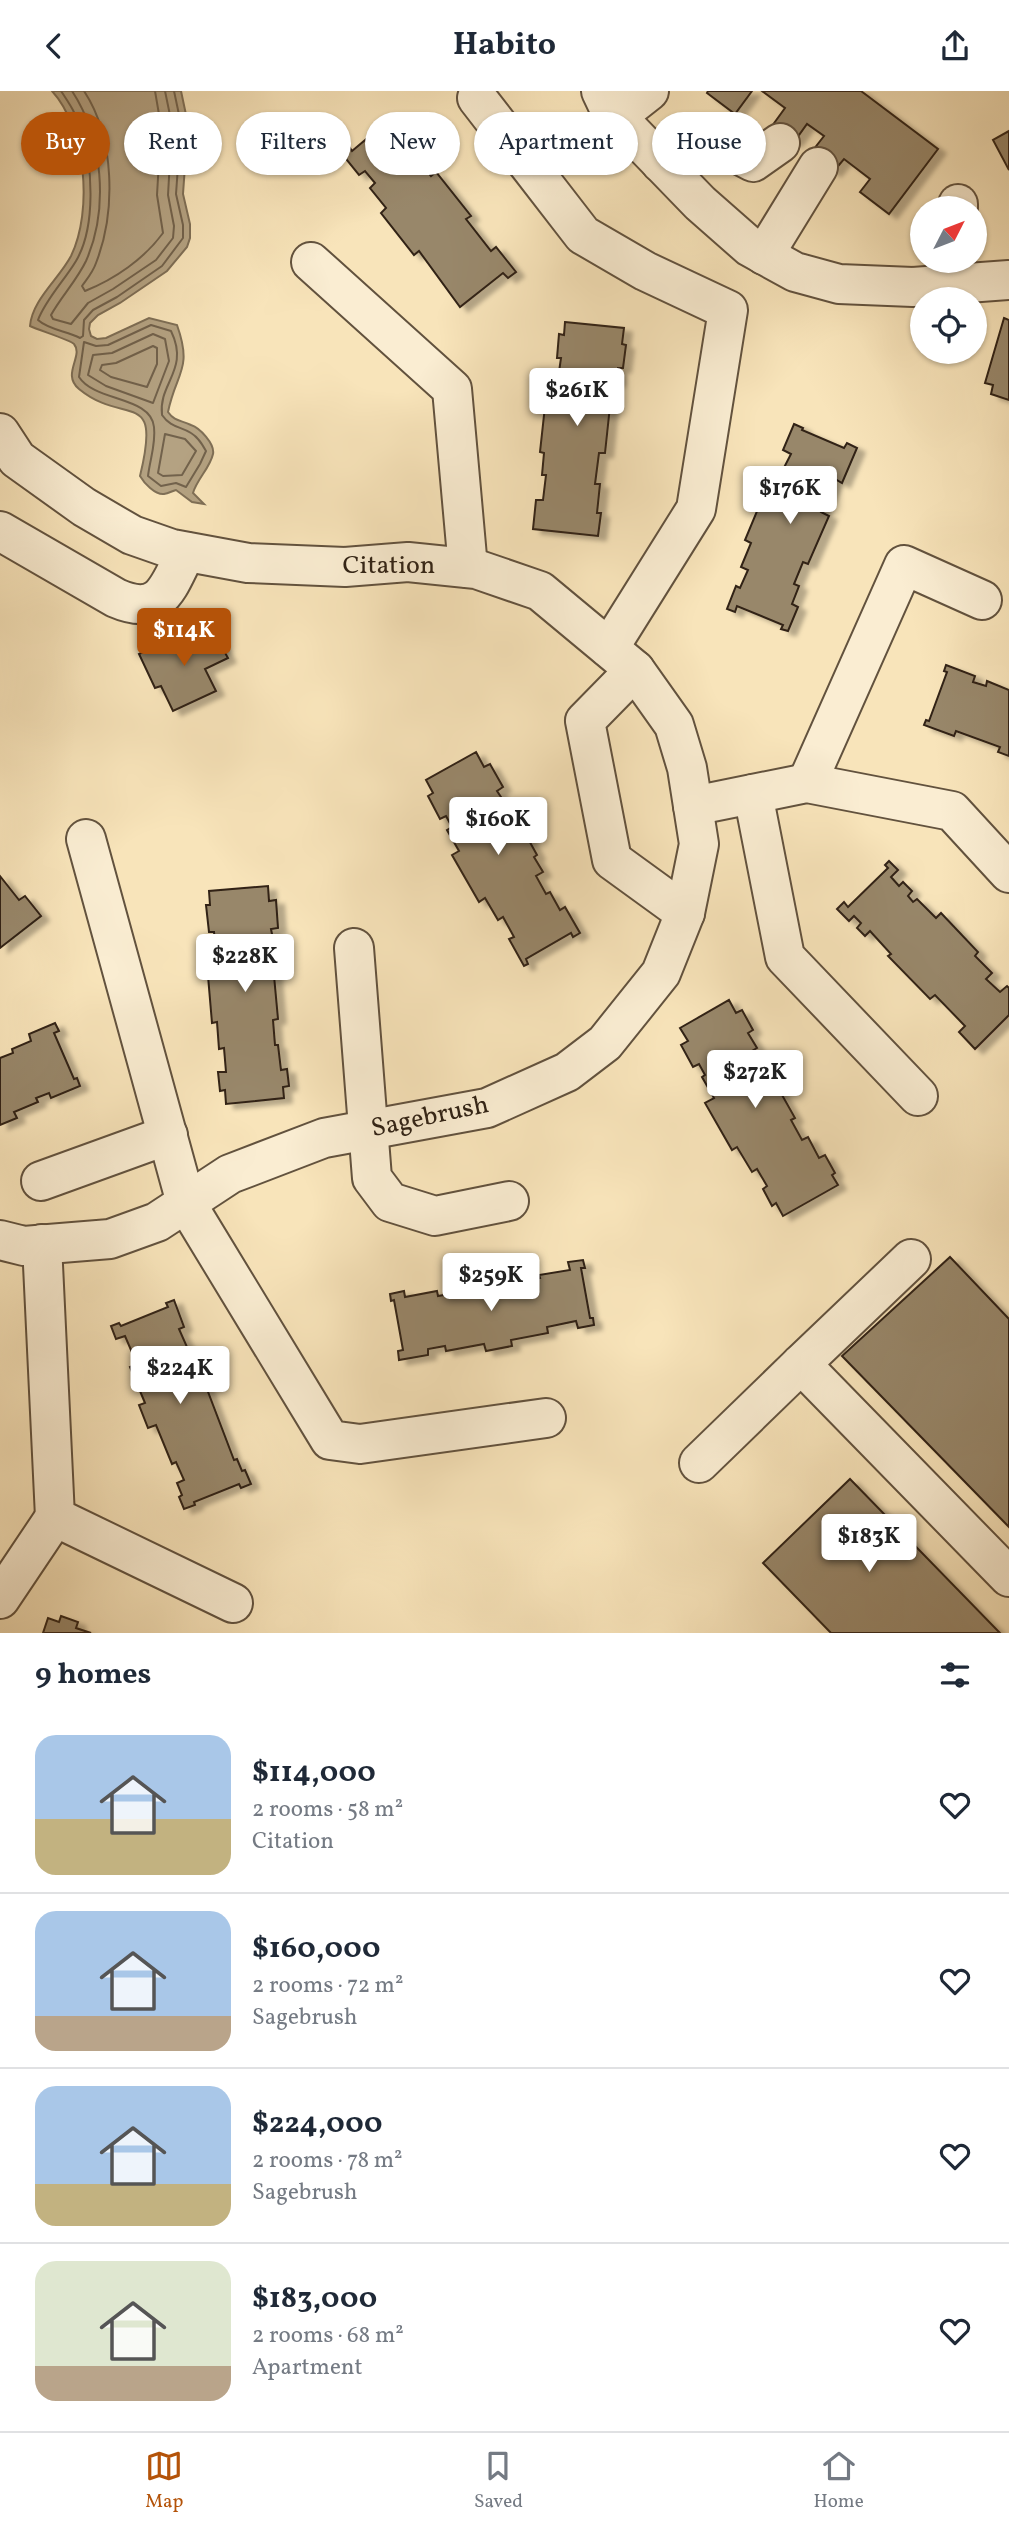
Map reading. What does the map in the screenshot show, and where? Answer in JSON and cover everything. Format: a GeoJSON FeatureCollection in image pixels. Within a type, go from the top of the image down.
{"type":"FeatureCollection","features":[{"type":"Feature","properties":{"kind":"street"},"geometry":{"type":"LineString","coordinates":[[649,91],[608,104],[652,153]]}},
{"type":"Feature","properties":{"kind":"street"},"geometry":{"type":"LineString","coordinates":[[477,98],[583,235],[645,271],[728,310],[696,509],[622,659],[585,721],[612,860],[685,913]]}},
{"type":"Feature","properties":{"kind":"street"},"geometry":{"type":"LineString","coordinates":[[766,153],[780,143]]}},
{"type":"Feature","properties":{"kind":"street"},"geometry":{"type":"LineString","coordinates":[[764,255],[818,167]]}},
{"type":"Feature","properties":{"kind":"street"},"geometry":{"type":"LineString","coordinates":[[673,175],[750,247],[795,272],[839,284],[913,287],[958,273]]}},
{"type":"Feature","properties":{"kind":"street"},"geometry":{"type":"LineString","coordinates":[[311,261],[452,389],[468,568]]}},
{"type":"Feature","properties":{"kind":"street"},"geometry":{"type":"LineString","coordinates":[[967,273],[1009,280]]}},
{"type":"Feature","properties":{"kind":"street","name":"Citation"},"geometry":{"type":"LineString","coordinates":[[6,458],[132,535],[172,549],[247,563],[345,567],[408,562],[468,568],[540,591],[622,659],[674,725],[687,768],[693,806]]}},
{"type":"Feature","properties":{"kind":"street"},"geometry":{"type":"LineString","coordinates":[[0,531],[133,606],[147,605],[156,600],[166,590],[187,552]]}},
{"type":"Feature","properties":{"kind":"street"},"geometry":{"type":"LineString","coordinates":[[807,783],[904,565],[982,600]]}},
{"type":"Feature","properties":{"kind":"street"},"geometry":{"type":"LineString","coordinates":[[693,806],[807,783],[952,811],[1009,873]]}},
{"type":"Feature","properties":{"kind":"street"},"geometry":{"type":"LineString","coordinates":[[754,794],[785,957],[918,1096]]}},
{"type":"Feature","properties":{"kind":"street","name":"Sagebrush"},"geometry":{"type":"LineString","coordinates":[[0,1240],[24,1245],[110,1239],[158,1222],[230,1174],[324,1138],[487,1108],[567,1072],[605,1043],[661,973],[685,913],[699,844],[693,806]]}},
{"type":"Feature","properties":{"kind":"street"},"geometry":{"type":"LineString","coordinates":[[86,839],[186,1203],[330,1440],[360,1444],[546,1418]]}},
{"type":"Feature","properties":{"kind":"street"},"geometry":{"type":"LineString","coordinates":[[354,948],[372,1178],[390,1202],[435,1216],[509,1201]]}},
{"type":"Feature","properties":{"kind":"street"},"geometry":{"type":"LineString","coordinates":[[41,1181],[168,1135]]}},
{"type":"Feature","properties":{"kind":"street"},"geometry":{"type":"LineString","coordinates":[[0,1599],[55,1517],[42,1244]]}},
{"type":"Feature","properties":{"kind":"street"},"geometry":{"type":"LineString","coordinates":[[699,1463],[911,1259]]}},
{"type":"Feature","properties":{"kind":"street"},"geometry":{"type":"LineString","coordinates":[[801,1364],[1009,1577]]}},
{"type":"Feature","properties":{"kind":"street"},"geometry":{"type":"LineString","coordinates":[[55,1517],[233,1603]]}},
{"type":"Feature","properties":{"kind":"water"},"geometry":{"type":"Polygon","coordinates":[[[52,91],[181,91],[185,112],[124,112],[124,175],[184,175],[183,194],[190,224],[187,247],[167,271],[98,315],[90,323],[89,329],[91,336],[97,339],[106,338],[149,318],[177,325],[182,340],[183,362],[168,412],[176,419],[199,429],[212,446],[211,459],[193,493],[204,504],[192,502],[176,490],[161,494],[147,485],[140,476],[146,448],[146,430],[142,419],[135,413],[96,400],[79,389],[72,377],[76,354],[74,344],[30,326],[36,307],[66,265],[78,238],[84,194],[82,175],[110,175],[110,112],[65,112],[52,91]]]}},
{"type":"Feature","properties":{"kind":"building"},"geometry":{"type":"Polygon","coordinates":[[[752,91],[736,112],[732,112],[707,93],[752,91]]]}},
{"type":"Feature","properties":{"kind":"building"},"geometry":{"type":"Polygon","coordinates":[[[762,91],[861,91],[938,149],[889,214],[860,192],[870,179],[844,159],[833,172],[810,154],[824,136],[807,124],[794,142],[772,126],[785,108],[762,91]]]}},
{"type":"Feature","properties":{"kind":"building"},"geometry":{"type":"Polygon","coordinates":[[[1009,131],[1009,170],[993,140],[1009,131]]]}},
{"type":"Feature","properties":{"kind":"building"},"geometry":{"type":"Polygon","coordinates":[[[365,140],[365,171],[359,175],[351,165],[352,151],[365,140]]]}},
{"type":"Feature","properties":{"kind":"building"},"geometry":{"type":"Polygon","coordinates":[[[368,175],[438,175],[471,216],[466,219],[491,251],[496,247],[516,272],[508,278],[503,273],[460,307],[419,251],[414,255],[381,213],[386,208],[370,188],[375,183],[368,175]]]}},
{"type":"Feature","properties":{"kind":"building"},"geometry":{"type":"Polygon","coordinates":[[[1004,318],[1009,320],[1009,400],[991,394],[993,385],[985,383],[1004,318]]]}},
{"type":"Feature","properties":{"kind":"building"},"geometry":{"type":"Polygon","coordinates":[[[565,322],[624,328],[622,344],[626,345],[623,368],[618,368],[617,382],[606,381],[604,406],[610,406],[605,453],[599,453],[595,484],[600,484],[597,513],[601,513],[598,536],[533,529],[536,500],[543,500],[546,475],[542,475],[544,453],[540,452],[546,397],[551,397],[553,372],[559,372],[559,334],[564,335],[565,322]]]}},
{"type":"Feature","properties":{"kind":"building"},"geometry":{"type":"Polygon","coordinates":[[[794,424],[844,448],[847,443],[857,448],[842,483],[835,479],[821,512],[829,516],[808,564],[803,562],[794,584],[799,586],[792,604],[798,607],[788,631],[781,629],[783,625],[737,606],[735,612],[727,609],[736,586],[740,588],[748,570],[741,567],[751,543],[745,540],[765,492],[770,495],[791,454],[783,450],[794,424]]]}},
{"type":"Feature","properties":{"kind":"building"},"geometry":{"type":"Polygon","coordinates":[[[212,630],[228,658],[205,669],[216,691],[173,711],[161,686],[155,688],[139,654],[163,643],[167,651],[178,646],[176,641],[197,631],[200,636],[212,630]]]}},
{"type":"Feature","properties":{"kind":"building"},"geometry":{"type":"Polygon","coordinates":[[[946,665],[975,676],[973,682],[986,686],[987,681],[1009,690],[1009,756],[998,752],[1000,747],[956,731],[954,736],[924,725],[926,720],[929,721],[947,672],[944,671],[946,665]]]}},
{"type":"Feature","properties":{"kind":"building"},"geometry":{"type":"Polygon","coordinates":[[[476,752],[484,767],[490,764],[503,787],[497,791],[505,803],[498,807],[509,827],[514,824],[522,838],[526,835],[537,855],[534,857],[543,872],[536,876],[546,894],[550,892],[560,910],[565,907],[580,933],[573,937],[571,933],[526,959],[528,964],[524,966],[509,939],[514,937],[503,917],[498,920],[485,898],[479,902],[452,855],[459,851],[447,830],[452,827],[446,816],[440,819],[428,796],[433,793],[426,780],[476,752]]]}},
{"type":"Feature","properties":{"kind":"building"},"geometry":{"type":"Polygon","coordinates":[[[889,861],[898,870],[891,877],[899,886],[903,882],[912,891],[908,896],[913,902],[917,899],[936,918],[941,913],[978,952],[975,956],[992,973],[986,979],[1000,992],[1007,986],[1009,988],[1009,1015],[975,1049],[959,1032],[965,1026],[935,995],[930,999],[888,956],[891,954],[870,931],[865,936],[857,928],[861,923],[854,916],[849,921],[837,909],[844,902],[848,907],[888,868],[885,865],[889,861]]]}},
{"type":"Feature","properties":{"kind":"building"},"geometry":{"type":"Polygon","coordinates":[[[0,876],[19,900],[25,896],[41,916],[0,948],[0,876]]]}},
{"type":"Feature","properties":{"kind":"building"},"geometry":{"type":"Polygon","coordinates":[[[268,886],[269,901],[276,900],[278,928],[271,929],[273,939],[263,940],[266,966],[273,965],[278,1019],[273,1020],[275,1045],[278,1045],[281,1070],[287,1069],[289,1086],[283,1087],[284,1098],[226,1104],[225,1090],[220,1091],[218,1072],[226,1072],[224,1048],[219,1049],[217,1022],[212,1023],[207,964],[217,962],[214,932],[209,932],[206,905],[210,905],[209,891],[268,886]]]}},
{"type":"Feature","properties":{"kind":"building"},"geometry":{"type":"Polygon","coordinates":[[[729,1000],[736,1013],[742,1010],[753,1030],[748,1033],[757,1048],[750,1052],[762,1073],[768,1070],[795,1118],[791,1120],[802,1140],[808,1137],[819,1158],[825,1155],[838,1185],[783,1216],[776,1203],[772,1206],[763,1189],[767,1186],[757,1169],[752,1172],[737,1147],[732,1150],[705,1103],[714,1098],[702,1077],[705,1075],[699,1064],[693,1067],[681,1045],[688,1041],[680,1028],[729,1000]]]}},
{"type":"Feature","properties":{"kind":"building"},"geometry":{"type":"Polygon","coordinates":[[[55,1023],[59,1031],[54,1033],[74,1079],[77,1078],[80,1086],[51,1098],[49,1093],[36,1098],[38,1102],[14,1112],[17,1118],[0,1125],[0,1058],[13,1053],[12,1049],[31,1041],[29,1034],[55,1023]]]}},
{"type":"Feature","properties":{"kind":"building"},"geometry":{"type":"Polygon","coordinates":[[[950,1257],[1009,1319],[1009,1527],[842,1356],[950,1257]]]}},
{"type":"Feature","properties":{"kind":"building"},"geometry":{"type":"Polygon","coordinates":[[[583,1260],[585,1268],[581,1268],[590,1318],[593,1318],[594,1325],[578,1328],[576,1321],[547,1327],[548,1333],[511,1340],[512,1346],[486,1351],[484,1344],[446,1351],[445,1346],[428,1349],[428,1355],[399,1360],[398,1351],[403,1350],[394,1300],[391,1301],[390,1294],[404,1291],[405,1297],[437,1291],[438,1296],[473,1290],[472,1283],[500,1278],[502,1285],[570,1270],[568,1262],[583,1260]]]}},
{"type":"Feature","properties":{"kind":"building"},"geometry":{"type":"Polygon","coordinates":[[[174,1300],[184,1327],[179,1329],[187,1347],[183,1349],[192,1371],[195,1369],[201,1385],[205,1384],[234,1460],[237,1459],[242,1471],[245,1470],[251,1484],[241,1488],[239,1484],[194,1502],[195,1505],[184,1509],[177,1483],[184,1480],[176,1462],[172,1464],[156,1425],[148,1428],[139,1405],[145,1403],[130,1367],[137,1364],[125,1336],[116,1339],[111,1326],[119,1323],[121,1326],[168,1307],[166,1303],[174,1300]]]}},
{"type":"Feature","properties":{"kind":"building"},"geometry":{"type":"Polygon","coordinates":[[[850,1479],[1000,1633],[831,1633],[763,1563],[850,1479]]]}},
{"type":"Feature","properties":{"kind":"building"},"geometry":{"type":"Polygon","coordinates":[[[61,1616],[78,1622],[76,1628],[91,1633],[43,1633],[48,1618],[59,1622],[61,1616]]]}}]}
